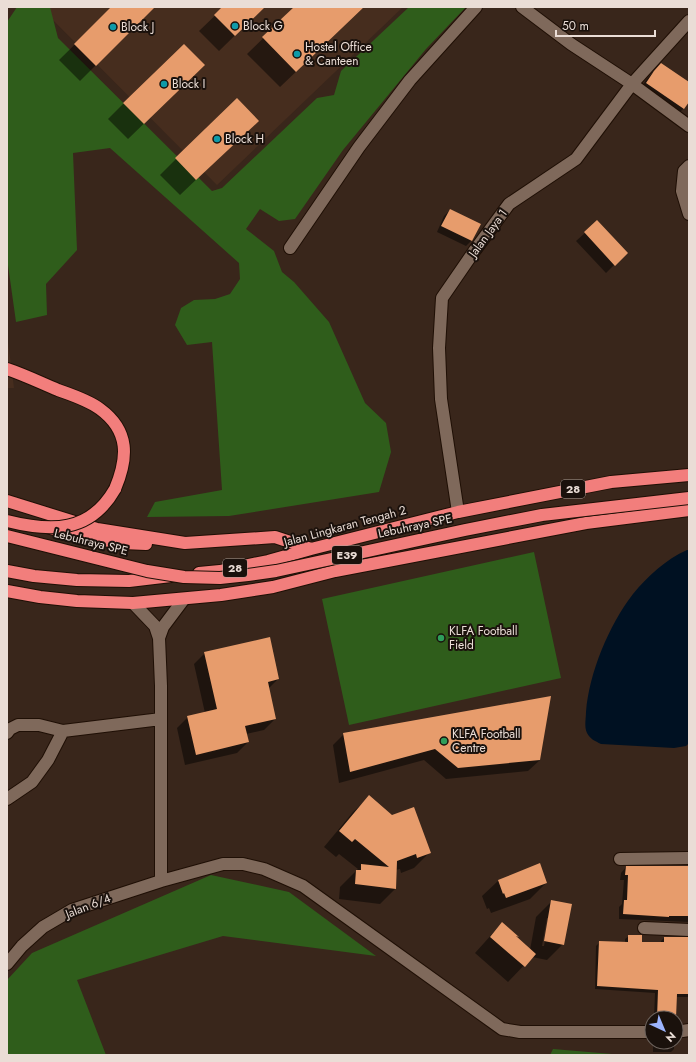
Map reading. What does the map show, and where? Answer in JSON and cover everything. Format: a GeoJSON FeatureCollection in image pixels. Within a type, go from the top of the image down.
{"type":"FeatureCollection","features":[{"type":"Feature","properties":{"kind":"highway"},"geometry":{"type":"LineString","coordinates":[[7,369],[87,402],[100,409],[114,423],[120,432],[124,444],[124,459],[115,489],[109,499],[88,518],[67,526],[53,528],[7,521]]}},
{"type":"Feature","properties":{"kind":"highway","name":"Jalan Lingkaran Tengah 2"},"geometry":{"type":"LineString","coordinates":[[7,570],[34,576],[77,580],[129,581],[220,571],[268,561],[458,512],[610,482],[689,475]]}},
{"type":"Feature","properties":{"kind":"highway","name":"Lebuhraya SPE"},"geometry":{"type":"LineString","coordinates":[[7,536],[147,571],[184,577],[220,578],[276,571],[457,532],[542,516],[689,498]]}},
{"type":"Feature","properties":{"kind":"highway"},"geometry":{"type":"LineString","coordinates":[[7,501],[97,529],[185,543],[275,537],[311,549]]}},
{"type":"Feature","properties":{"kind":"highway","name":"28"},"geometry":{"type":"LineString","coordinates":[[7,591],[40,597],[133,603],[221,595],[273,587],[335,571],[586,523],[689,510]]}},
{"type":"Feature","properties":{"kind":"highway","name":"Lebuhraya SPE"},"geometry":{"type":"LineString","coordinates":[[7,516],[91,538],[123,543],[185,543]]}},
{"type":"Feature","properties":{"kind":"street"},"geometry":{"type":"LineString","coordinates":[[290,248],[359,147],[410,80],[476,7]]}},
{"type":"Feature","properties":{"kind":"street"},"geometry":{"type":"LineString","coordinates":[[522,7],[571,44],[632,84],[689,126]]}},
{"type":"Feature","properties":{"kind":"street","name":"Jalan Jaya 1"},"geometry":{"type":"LineString","coordinates":[[458,512],[441,399],[439,348],[442,298],[509,204],[576,159],[632,84],[689,21]]}},
{"type":"Feature","properties":{"kind":"street"},"geometry":{"type":"LineString","coordinates":[[689,166],[684,171],[682,191],[689,214]]}},
{"type":"Feature","properties":{"kind":"street"},"geometry":{"type":"LineString","coordinates":[[160,881],[160,638],[163,627],[184,599]]}},
{"type":"Feature","properties":{"kind":"street"},"geometry":{"type":"LineString","coordinates":[[133,603],[155,626],[160,638]]}},
{"type":"Feature","properties":{"kind":"street"},"geometry":{"type":"LineString","coordinates":[[7,733],[10,729],[18,725],[39,725],[63,731],[160,719]]}},
{"type":"Feature","properties":{"kind":"street"},"geometry":{"type":"LineString","coordinates":[[7,799],[32,782],[48,760],[63,731]]}},
{"type":"Feature","properties":{"kind":"street"},"geometry":{"type":"LineString","coordinates":[[620,859],[689,858]]}},
{"type":"Feature","properties":{"kind":"street","name":"Jalan 6/4"},"geometry":{"type":"LineString","coordinates":[[7,964],[22,946],[43,927],[72,910],[160,881],[223,864],[242,864],[264,869],[303,886],[502,1029],[520,1032],[644,1032]]}},
{"type":"Feature","properties":{"kind":"street"},"geometry":{"type":"LineString","coordinates":[[644,928],[689,930]]}},
{"type":"Feature","properties":{"kind":"shaded area"},"geometry":{"type":"Polygon","coordinates":[[[40,7],[403,7],[217,185],[40,7]]]}},
{"type":"Feature","properties":{"kind":"shaded area"},"geometry":{"type":"Polygon","coordinates":[[[7,334],[14,388],[7,388],[7,334]]]}},
{"type":"Feature","properties":{"kind":"green space"},"geometry":{"type":"Polygon","coordinates":[[[17,7],[50,7],[58,38],[212,191],[222,188],[317,98],[334,95],[341,71],[409,7],[466,7],[426,49],[343,150],[295,219],[279,221],[260,209],[246,229],[274,251],[282,272],[294,282],[329,322],[365,403],[386,423],[391,452],[379,492],[229,516],[147,517],[155,502],[222,490],[212,342],[187,345],[175,325],[181,308],[194,300],[215,299],[230,294],[240,279],[239,263],[110,148],[73,153],[77,250],[46,284],[47,315],[16,322],[7,258],[7,22],[17,7]]]}},
{"type":"Feature","properties":{"kind":"green space","name":"KLFA Football Field"},"geometry":{"type":"Polygon","coordinates":[[[534,552],[561,678],[349,725],[322,599],[534,552]]]}},
{"type":"Feature","properties":{"kind":"green space"},"geometry":{"type":"Polygon","coordinates":[[[211,875],[289,892],[376,956],[223,936],[77,980],[106,1055],[7,1055],[7,980],[32,953],[211,875]]]}},
{"type":"Feature","properties":{"kind":"green space"},"geometry":{"type":"Polygon","coordinates":[[[553,1049],[624,1055],[550,1055],[553,1049]]]}},
{"type":"Feature","properties":{"kind":"water"},"geometry":{"type":"Polygon","coordinates":[[[689,550],[689,743],[686,746],[674,748],[601,744],[588,735],[585,725],[591,681],[608,635],[624,606],[644,581],[664,563],[689,550]]]}},
{"type":"Feature","properties":{"kind":"building","name":"Block J"},"geometry":{"type":"Polygon","coordinates":[[[111,7],[155,7],[96,66],[74,44],[111,7]]]}},
{"type":"Feature","properties":{"kind":"building","name":"Block G"},"geometry":{"type":"Polygon","coordinates":[[[222,7],[265,7],[235,36],[214,15],[222,7]]]}},
{"type":"Feature","properties":{"kind":"building","name":"Hostel Office & Canteen"},"geometry":{"type":"Polygon","coordinates":[[[294,7],[364,7],[296,72],[262,37],[294,7]]]}},
{"type":"Feature","properties":{"kind":"building","name":"Block I"},"geometry":{"type":"Polygon","coordinates":[[[184,44],[205,65],[144,124],[123,103],[184,44]]]}},
{"type":"Feature","properties":{"kind":"building"},"geometry":{"type":"Polygon","coordinates":[[[661,63],[689,82],[689,102],[684,109],[646,83],[661,63]]]}},
{"type":"Feature","properties":{"kind":"building","name":"Block H"},"geometry":{"type":"Polygon","coordinates":[[[237,98],[259,121],[196,180],[175,158],[237,98]]]}},
{"type":"Feature","properties":{"kind":"building"},"geometry":{"type":"Polygon","coordinates":[[[450,209],[481,224],[472,241],[441,226],[450,209]]]}},
{"type":"Feature","properties":{"kind":"building"},"geometry":{"type":"Polygon","coordinates":[[[597,220],[628,253],[615,266],[584,232],[597,220]]]}},
{"type":"Feature","properties":{"kind":"building"},"geometry":{"type":"Polygon","coordinates":[[[270,637],[279,679],[268,682],[276,719],[245,726],[249,742],[196,755],[187,716],[217,709],[204,652],[270,637]]]}},
{"type":"Feature","properties":{"kind":"building","name":"KLFA Football Centre"},"geometry":{"type":"Polygon","coordinates":[[[551,696],[540,760],[458,768],[435,749],[350,772],[343,733],[551,696]]]}},
{"type":"Feature","properties":{"kind":"building"},"geometry":{"type":"Polygon","coordinates":[[[369,795],[392,815],[414,807],[431,853],[417,858],[416,854],[397,861],[396,889],[355,884],[356,870],[361,870],[361,864],[389,867],[355,839],[352,842],[339,831],[369,795]]]}},
{"type":"Feature","properties":{"kind":"building"},"geometry":{"type":"Polygon","coordinates":[[[540,863],[547,883],[506,898],[498,880],[540,863]]]}},
{"type":"Feature","properties":{"kind":"building"},"geometry":{"type":"Polygon","coordinates":[[[626,866],[689,866],[689,916],[669,917],[623,914],[624,900],[627,900],[628,875],[625,875],[626,866]]]}},
{"type":"Feature","properties":{"kind":"building"},"geometry":{"type":"Polygon","coordinates":[[[551,900],[572,904],[564,945],[544,941],[551,900]]]}},
{"type":"Feature","properties":{"kind":"building"},"geometry":{"type":"Polygon","coordinates":[[[502,922],[536,954],[525,967],[490,937],[502,922]]]}},
{"type":"Feature","properties":{"kind":"building"},"geometry":{"type":"Polygon","coordinates":[[[628,935],[642,935],[642,942],[664,942],[664,937],[689,937],[689,994],[677,994],[676,1010],[657,1010],[658,990],[597,986],[599,941],[628,942],[628,935]]]}},
{"type":"Feature","properties":{"kind":"place","name":"Block G"},"geometry":{"type":"Point","coordinates":[235,26]}},
{"type":"Feature","properties":{"kind":"place","name":"Block J"},"geometry":{"type":"Point","coordinates":[113,27]}},
{"type":"Feature","properties":{"kind":"place","name":"Hostel Office & Canteen"},"geometry":{"type":"Point","coordinates":[297,54]}},
{"type":"Feature","properties":{"kind":"place","name":"Block I"},"geometry":{"type":"Point","coordinates":[164,84]}},
{"type":"Feature","properties":{"kind":"place","name":"Block H"},"geometry":{"type":"Point","coordinates":[217,139]}},
{"type":"Feature","properties":{"kind":"place","name":"KLFA Football Field"},"geometry":{"type":"Point","coordinates":[441,638]}},
{"type":"Feature","properties":{"kind":"place","name":"KLFA Football Centre"},"geometry":{"type":"Point","coordinates":[444,741]}}]}
